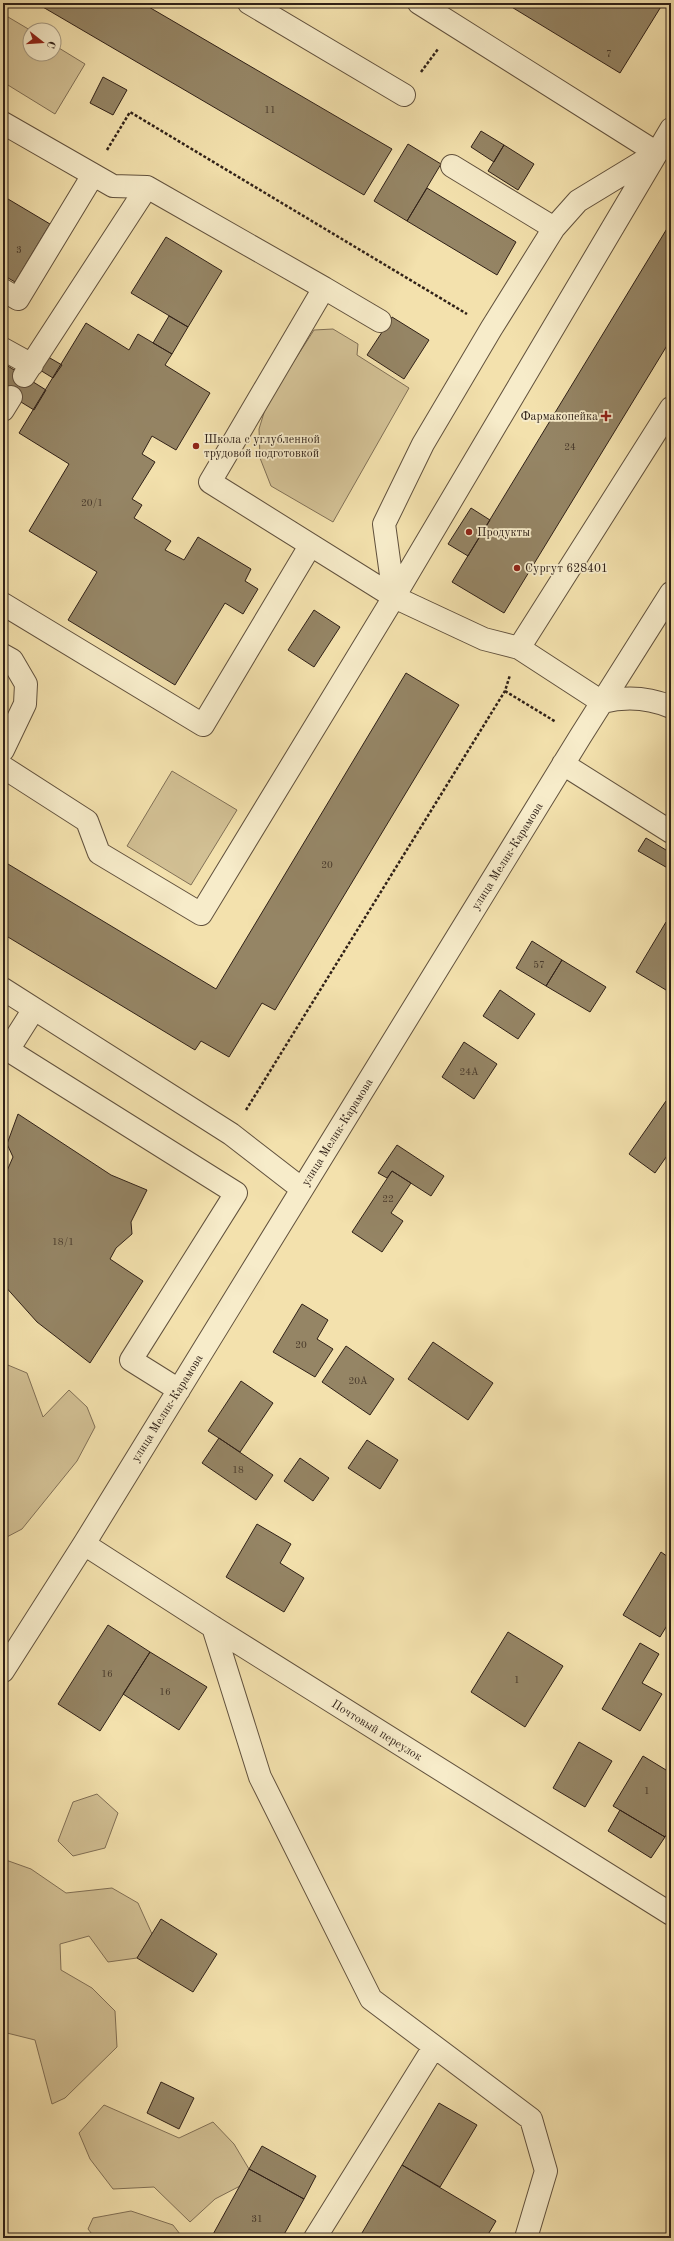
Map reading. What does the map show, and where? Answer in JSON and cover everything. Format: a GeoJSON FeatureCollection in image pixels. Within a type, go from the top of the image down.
{"type":"FeatureCollection","features":[{"type":"Feature","properties":{"kind":"street"},"geometry":{"type":"LineString","coordinates":[[249,3],[404,95]]}},
{"type":"Feature","properties":{"kind":"street"},"geometry":{"type":"LineString","coordinates":[[418,3],[657,153]]}},
{"type":"Feature","properties":{"kind":"street"},"geometry":{"type":"LineString","coordinates":[[3,123],[113,186],[147,187],[380,321]]}},
{"type":"Feature","properties":{"kind":"street"},"geometry":{"type":"LineString","coordinates":[[3,767],[87,821],[99,852],[201,914],[394,597],[671,129]]}},
{"type":"Feature","properties":{"kind":"street"},"geometry":{"type":"LineString","coordinates":[[394,597],[384,524],[423,444],[491,329],[554,228],[578,201],[657,153]]}},
{"type":"Feature","properties":{"kind":"street"},"geometry":{"type":"LineString","coordinates":[[452,166],[554,228]]}},
{"type":"Feature","properties":{"kind":"street"},"geometry":{"type":"LineString","coordinates":[[3,290],[18,299],[93,175]]}},
{"type":"Feature","properties":{"kind":"street"},"geometry":{"type":"LineString","coordinates":[[3,349],[28,370],[147,187]]}},
{"type":"Feature","properties":{"kind":"street"},"geometry":{"type":"LineString","coordinates":[[324,288],[210,482],[310,546],[394,597],[484,639],[519,648],[602,702],[621,697],[638,698],[671,707]]}},
{"type":"Feature","properties":{"kind":"street"},"geometry":{"type":"LineString","coordinates":[[519,648],[671,408]]}},
{"type":"Feature","properties":{"kind":"street"},"geometry":{"type":"LineString","coordinates":[[3,604],[203,725],[310,546]]}},
{"type":"Feature","properties":{"kind":"street","name":"улица Мелик-Карамова"},"geometry":{"type":"LineString","coordinates":[[3,1671],[84,1544],[563,764],[671,593]]}},
{"type":"Feature","properties":{"kind":"street"},"geometry":{"type":"LineString","coordinates":[[3,655],[12,660],[26,684],[25,704],[3,750]]}},
{"type":"Feature","properties":{"kind":"street"},"geometry":{"type":"LineString","coordinates":[[563,764],[671,832]]}},
{"type":"Feature","properties":{"kind":"street"},"geometry":{"type":"LineString","coordinates":[[3,989],[231,1134],[302,1189]]}},
{"type":"Feature","properties":{"kind":"street"},"geometry":{"type":"LineString","coordinates":[[34,1009],[8,1050],[236,1193],[131,1360],[179,1390]]}},
{"type":"Feature","properties":{"kind":"street","name":"Почтовый переулок"},"geometry":{"type":"LineString","coordinates":[[84,1544],[213,1627],[671,1914]]}},
{"type":"Feature","properties":{"kind":"street"},"geometry":{"type":"LineString","coordinates":[[213,1627],[260,1778],[371,2000],[531,2119],[546,2171],[526,2238]]}},
{"type":"Feature","properties":{"kind":"street"},"geometry":{"type":"LineString","coordinates":[[315,2238],[434,2047]]}},
{"type":"Feature","properties":{"kind":"path"},"geometry":{"type":"LineString","coordinates":[[404,95],[455,26]]}},
{"type":"Feature","properties":{"kind":"path"},"geometry":{"type":"LineString","coordinates":[[93,175],[130,112],[491,329]]}},
{"type":"Feature","properties":{"kind":"path"},"geometry":{"type":"LineString","coordinates":[[231,1134],[505,692],[519,648]]}},
{"type":"Feature","properties":{"kind":"shaded area"},"geometry":{"type":"Polygon","coordinates":[[[3,14],[22,25],[22,62],[62,62],[62,50],[85,64],[55,114],[3,82],[3,14]]]}},
{"type":"Feature","properties":{"kind":"shaded area"},"geometry":{"type":"Polygon","coordinates":[[[333,329],[358,344],[357,355],[409,388],[333,522],[271,486],[260,458],[259,429],[267,403],[314,330],[333,329]]]}},
{"type":"Feature","properties":{"kind":"shaded area"},"geometry":{"type":"Polygon","coordinates":[[[172,771],[237,810],[191,885],[127,846],[172,771]]]}},
{"type":"Feature","properties":{"kind":"shaded area"},"geometry":{"type":"Polygon","coordinates":[[[3,1363],[27,1373],[43,1417],[69,1390],[87,1407],[95,1427],[77,1461],[22,1529],[3,1539],[3,1363]]]}},
{"type":"Feature","properties":{"kind":"shaded area"},"geometry":{"type":"Polygon","coordinates":[[[97,1794],[118,1813],[105,1848],[73,1856],[58,1841],[73,1802],[97,1794]]]}},
{"type":"Feature","properties":{"kind":"shaded area"},"geometry":{"type":"Polygon","coordinates":[[[3,1859],[31,1869],[66,1893],[112,1888],[138,1903],[152,1934],[137,1958],[108,1962],[89,1936],[60,1944],[61,1970],[92,1988],[115,2011],[117,2047],[65,2098],[52,2104],[35,2040],[3,2032],[3,1859]]]}},
{"type":"Feature","properties":{"kind":"shaded area"},"geometry":{"type":"Polygon","coordinates":[[[104,2105],[179,2138],[213,2122],[234,2144],[249,2169],[240,2186],[215,2199],[190,2222],[154,2187],[113,2189],[90,2159],[79,2133],[104,2105]]]}},
{"type":"Feature","properties":{"kind":"shaded area"},"geometry":{"type":"Polygon","coordinates":[[[131,2211],[173,2225],[183,2238],[95,2238],[88,2229],[93,2218],[131,2211]]]}},
{"type":"Feature","properties":{"kind":"building"},"geometry":{"type":"Polygon","coordinates":[[[36,3],[142,3],[392,149],[364,195],[36,3]]]}},
{"type":"Feature","properties":{"kind":"building"},"geometry":{"type":"Polygon","coordinates":[[[505,3],[658,3],[662,5],[620,73],[505,3]]]}},
{"type":"Feature","properties":{"kind":"building"},"geometry":{"type":"Polygon","coordinates":[[[103,77],[127,90],[113,115],[90,103],[103,77]]]}},
{"type":"Feature","properties":{"kind":"building"},"geometry":{"type":"Polygon","coordinates":[[[481,131],[504,145],[494,162],[471,147],[481,131]]]}},
{"type":"Feature","properties":{"kind":"building"},"geometry":{"type":"Polygon","coordinates":[[[408,144],[441,164],[407,221],[374,201],[408,144]]]}},
{"type":"Feature","properties":{"kind":"building"},"geometry":{"type":"Polygon","coordinates":[[[504,145],[534,164],[518,190],[488,171],[504,145]]]}},
{"type":"Feature","properties":{"kind":"building"},"geometry":{"type":"Polygon","coordinates":[[[427,188],[516,242],[497,275],[407,221],[427,188]]]}},
{"type":"Feature","properties":{"kind":"building"},"geometry":{"type":"Polygon","coordinates":[[[3,196],[50,224],[15,282],[3,275],[3,196]]]}},
{"type":"Feature","properties":{"kind":"building"},"geometry":{"type":"Polygon","coordinates":[[[671,222],[671,339],[504,613],[452,582],[671,222]]]}},
{"type":"Feature","properties":{"kind":"building"},"geometry":{"type":"Polygon","coordinates":[[[166,237],[222,271],[188,327],[131,293],[166,237]]]}},
{"type":"Feature","properties":{"kind":"building"},"geometry":{"type":"Polygon","coordinates":[[[169,316],[188,327],[172,354],[153,343],[169,316]]]}},
{"type":"Feature","properties":{"kind":"building"},"geometry":{"type":"Polygon","coordinates":[[[392,317],[429,340],[404,379],[367,355],[392,317]]]}},
{"type":"Feature","properties":{"kind":"building"},"geometry":{"type":"Polygon","coordinates":[[[86,323],[129,350],[138,334],[172,354],[165,365],[210,393],[176,450],[152,436],[142,454],[155,462],[132,499],[142,505],[134,518],[171,541],[165,550],[184,560],[198,537],[251,569],[245,581],[258,589],[243,614],[225,603],[175,685],[68,620],[97,572],[29,531],[69,464],[19,433],[86,323]]]}},
{"type":"Feature","properties":{"kind":"building"},"geometry":{"type":"Polygon","coordinates":[[[43,354],[62,365],[53,378],[35,367],[43,354]]]}},
{"type":"Feature","properties":{"kind":"building"},"geometry":{"type":"Polygon","coordinates":[[[3,363],[46,390],[34,410],[3,391],[3,363]]]}},
{"type":"Feature","properties":{"kind":"building","name":"Продукты"},"geometry":{"type":"Polygon","coordinates":[[[471,508],[490,520],[468,556],[448,544],[471,508]]]}},
{"type":"Feature","properties":{"kind":"building"},"geometry":{"type":"Polygon","coordinates":[[[314,610],[340,627],[314,667],[288,650],[314,610]]]}},
{"type":"Feature","properties":{"kind":"building"},"geometry":{"type":"Polygon","coordinates":[[[406,673],[459,705],[275,1010],[262,1003],[229,1057],[201,1041],[195,1050],[3,934],[3,861],[216,989],[406,673]]]}},
{"type":"Feature","properties":{"kind":"building"},"geometry":{"type":"Polygon","coordinates":[[[646,838],[671,853],[671,870],[638,851],[646,838]]]}},
{"type":"Feature","properties":{"kind":"building"},"geometry":{"type":"Polygon","coordinates":[[[666,922],[671,925],[671,993],[636,972],[666,922]]]}},
{"type":"Feature","properties":{"kind":"building"},"geometry":{"type":"Polygon","coordinates":[[[532,941],[562,960],[546,986],[516,968],[532,941]]]}},
{"type":"Feature","properties":{"kind":"building"},"geometry":{"type":"Polygon","coordinates":[[[562,960],[606,987],[590,1012],[546,986],[562,960]]]}},
{"type":"Feature","properties":{"kind":"building"},"geometry":{"type":"Polygon","coordinates":[[[500,990],[535,1014],[518,1039],[483,1016],[500,990]]]}},
{"type":"Feature","properties":{"kind":"building"},"geometry":{"type":"Polygon","coordinates":[[[464,1042],[497,1064],[474,1099],[442,1077],[464,1042]]]}},
{"type":"Feature","properties":{"kind":"building"},"geometry":{"type":"Polygon","coordinates":[[[666,1101],[671,1105],[671,1150],[655,1173],[629,1154],[666,1101]]]}},
{"type":"Feature","properties":{"kind":"building"},"geometry":{"type":"Polygon","coordinates":[[[18,1114],[111,1175],[147,1190],[131,1222],[132,1234],[116,1248],[110,1259],[143,1281],[90,1363],[37,1322],[3,1284],[3,1180],[13,1157],[7,1144],[18,1114]]]}},
{"type":"Feature","properties":{"kind":"building"},"geometry":{"type":"Polygon","coordinates":[[[397,1145],[444,1176],[431,1196],[392,1171],[387,1178],[378,1173],[397,1145]]]}},
{"type":"Feature","properties":{"kind":"building"},"geometry":{"type":"Polygon","coordinates":[[[392,1171],[411,1183],[391,1213],[403,1221],[382,1252],[352,1232],[392,1171]]]}},
{"type":"Feature","properties":{"kind":"building"},"geometry":{"type":"Polygon","coordinates":[[[302,1304],[328,1320],[317,1339],[333,1349],[315,1377],[273,1352],[302,1304]]]}},
{"type":"Feature","properties":{"kind":"building"},"geometry":{"type":"Polygon","coordinates":[[[433,1342],[493,1383],[468,1420],[408,1379],[433,1342]]]}},
{"type":"Feature","properties":{"kind":"building"},"geometry":{"type":"Polygon","coordinates":[[[346,1346],[394,1379],[370,1415],[322,1382],[346,1346]]]}},
{"type":"Feature","properties":{"kind":"building"},"geometry":{"type":"Polygon","coordinates":[[[241,1381],[273,1403],[240,1452],[208,1431],[241,1381]]]}},
{"type":"Feature","properties":{"kind":"building"},"geometry":{"type":"Polygon","coordinates":[[[219,1438],[273,1475],[256,1500],[202,1463],[219,1438]]]}},
{"type":"Feature","properties":{"kind":"building"},"geometry":{"type":"Polygon","coordinates":[[[367,1440],[398,1460],[380,1489],[348,1468],[367,1440]]]}},
{"type":"Feature","properties":{"kind":"building"},"geometry":{"type":"Polygon","coordinates":[[[300,1458],[329,1478],[313,1501],[284,1481],[300,1458]]]}},
{"type":"Feature","properties":{"kind":"building"},"geometry":{"type":"Polygon","coordinates":[[[257,1524],[291,1544],[280,1563],[304,1578],[284,1612],[226,1577],[257,1524]]]}},
{"type":"Feature","properties":{"kind":"building"},"geometry":{"type":"Polygon","coordinates":[[[661,1552],[671,1559],[671,1619],[660,1637],[623,1615],[661,1552]]]}},
{"type":"Feature","properties":{"kind":"building"},"geometry":{"type":"Polygon","coordinates":[[[108,1625],[150,1652],[100,1731],[58,1704],[108,1625]]]}},
{"type":"Feature","properties":{"kind":"building"},"geometry":{"type":"Polygon","coordinates":[[[508,1632],[563,1666],[525,1727],[471,1692],[508,1632]]]}},
{"type":"Feature","properties":{"kind":"building"},"geometry":{"type":"Polygon","coordinates":[[[640,1643],[659,1654],[642,1683],[662,1694],[640,1731],[602,1709],[640,1643]]]}},
{"type":"Feature","properties":{"kind":"building"},"geometry":{"type":"Polygon","coordinates":[[[150,1652],[207,1687],[179,1730],[123,1694],[150,1652]]]}},
{"type":"Feature","properties":{"kind":"building"},"geometry":{"type":"Polygon","coordinates":[[[579,1742],[612,1761],[585,1807],[553,1788],[579,1742]]]}},
{"type":"Feature","properties":{"kind":"building"},"geometry":{"type":"Polygon","coordinates":[[[643,1756],[671,1773],[671,1827],[665,1837],[613,1806],[643,1756]]]}},
{"type":"Feature","properties":{"kind":"building"},"geometry":{"type":"Polygon","coordinates":[[[620,1810],[665,1837],[651,1858],[608,1831],[620,1810]]]}},
{"type":"Feature","properties":{"kind":"building"},"geometry":{"type":"Polygon","coordinates":[[[161,1919],[217,1954],[193,1992],[137,1958],[161,1919]]]}},
{"type":"Feature","properties":{"kind":"building"},"geometry":{"type":"Polygon","coordinates":[[[161,2082],[194,2098],[179,2129],[147,2113],[161,2082]]]}},
{"type":"Feature","properties":{"kind":"building"},"geometry":{"type":"Polygon","coordinates":[[[439,2103],[477,2125],[440,2187],[402,2165],[439,2103]]]}},
{"type":"Feature","properties":{"kind":"building"},"geometry":{"type":"Polygon","coordinates":[[[262,2146],[316,2176],[304,2199],[249,2169],[262,2146]]]}},
{"type":"Feature","properties":{"kind":"building"},"geometry":{"type":"Polygon","coordinates":[[[402,2165],[496,2221],[486,2238],[359,2238],[402,2165]]]}},
{"type":"Feature","properties":{"kind":"building"},"geometry":{"type":"Polygon","coordinates":[[[249,2169],[304,2199],[282,2238],[211,2238],[249,2169]]]}},
{"type":"Feature","properties":{"kind":"place","name":"Фармакопейка"},"geometry":{"type":"Point","coordinates":[606,416]}},
{"type":"Feature","properties":{"kind":"place","name":"Школа с углубленной трудовой подготовкой"},"geometry":{"type":"Point","coordinates":[196,446]}},
{"type":"Feature","properties":{"kind":"place","name":"Продукты"},"geometry":{"type":"Point","coordinates":[469,532]}},
{"type":"Feature","properties":{"kind":"place","name":"Сургут 628401"},"geometry":{"type":"Point","coordinates":[517,568]}}]}
